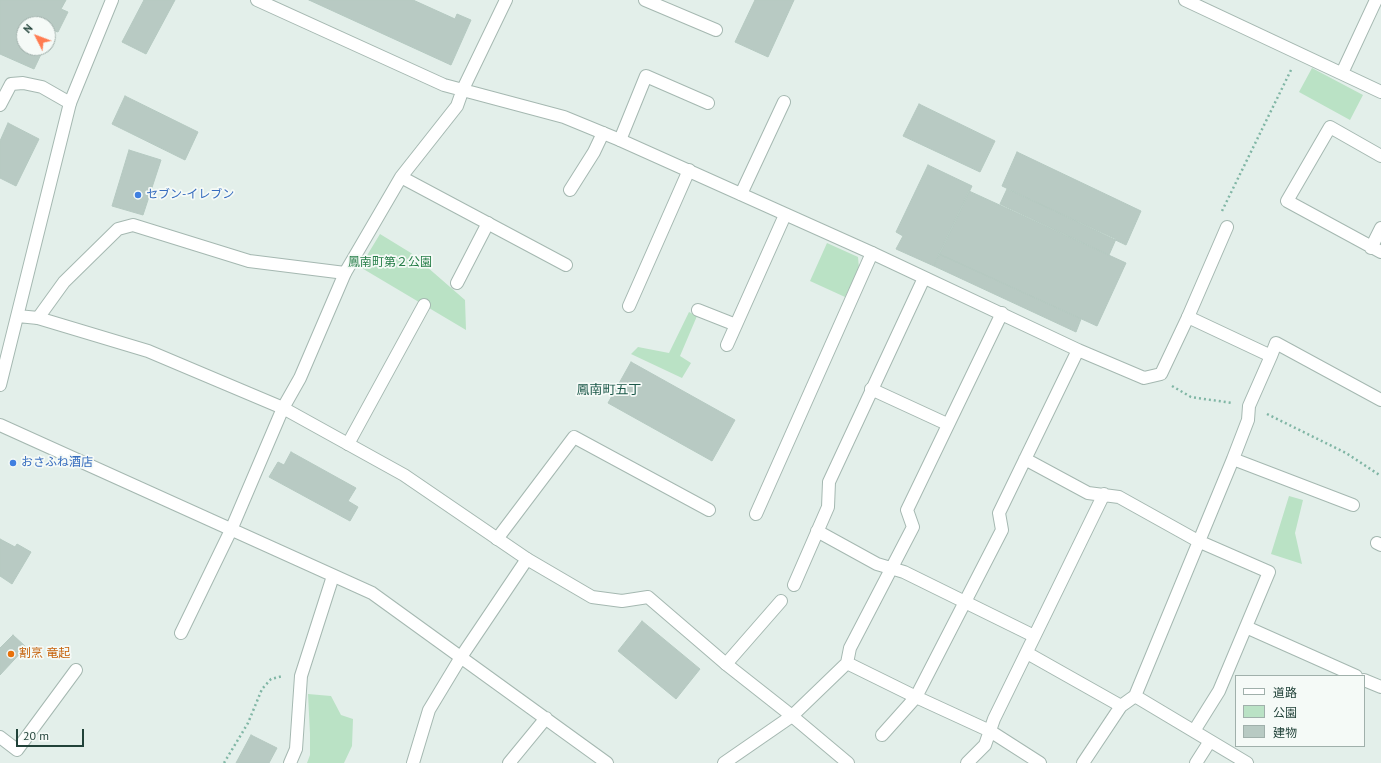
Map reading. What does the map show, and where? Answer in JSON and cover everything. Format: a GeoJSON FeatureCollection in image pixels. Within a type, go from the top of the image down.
{"type":"FeatureCollection","features":[{"type":"Feature","properties":{"kind":"street"},"geometry":{"type":"LineString","coordinates":[[0,385],[70,103],[112,0]]}},
{"type":"Feature","properties":{"kind":"street"},"geometry":{"type":"LineString","coordinates":[[257,0],[444,85],[564,117],[620,140],[689,170],[784,215],[872,253],[1078,350],[1144,378],[1161,374],[1188,317],[1226,227]]}},
{"type":"Feature","properties":{"kind":"street"},"geometry":{"type":"LineString","coordinates":[[181,633],[231,530],[283,408],[300,378],[345,273],[401,177],[456,106],[506,0]]}},
{"type":"Feature","properties":{"kind":"street"},"geometry":{"type":"LineString","coordinates":[[644,0],[716,30]]}},
{"type":"Feature","properties":{"kind":"street"},"geometry":{"type":"LineString","coordinates":[[1342,73],[1376,0]]}},
{"type":"Feature","properties":{"kind":"street"},"geometry":{"type":"LineString","coordinates":[[1193,2],[1381,92]]}},
{"type":"Feature","properties":{"kind":"street"},"geometry":{"type":"LineString","coordinates":[[620,140],[646,76],[708,103]]}},
{"type":"Feature","properties":{"kind":"street"},"geometry":{"type":"LineString","coordinates":[[0,105],[11,84],[23,83],[42,87],[70,103]]}},
{"type":"Feature","properties":{"kind":"street"},"geometry":{"type":"LineString","coordinates":[[741,194],[784,102]]}},
{"type":"Feature","properties":{"kind":"street"},"geometry":{"type":"LineString","coordinates":[[1381,156],[1330,127],[1287,202],[1376,250],[1381,228]]}},
{"type":"Feature","properties":{"kind":"street"},"geometry":{"type":"LineString","coordinates":[[570,190],[594,152],[603,133]]}},
{"type":"Feature","properties":{"kind":"street"},"geometry":{"type":"LineString","coordinates":[[629,306],[689,170]]}},
{"type":"Feature","properties":{"kind":"street"},"geometry":{"type":"LineString","coordinates":[[401,177],[566,265]]}},
{"type":"Feature","properties":{"kind":"street"},"geometry":{"type":"LineString","coordinates":[[727,345],[784,215]]}},
{"type":"Feature","properties":{"kind":"street"},"geometry":{"type":"LineString","coordinates":[[457,283],[488,223]]}},
{"type":"Feature","properties":{"kind":"street"},"geometry":{"type":"LineString","coordinates":[[38,318],[64,282],[118,229],[133,225],[249,261],[345,273]]}},
{"type":"Feature","properties":{"kind":"street"},"geometry":{"type":"LineString","coordinates":[[756,514],[872,253]]}},
{"type":"Feature","properties":{"kind":"street"},"geometry":{"type":"LineString","coordinates":[[794,585],[828,507],[829,482],[924,278]]}},
{"type":"Feature","properties":{"kind":"street"},"geometry":{"type":"LineString","coordinates":[[348,444],[424,305]]}},
{"type":"Feature","properties":{"kind":"street"},"geometry":{"type":"LineString","coordinates":[[698,310],[736,325]]}},
{"type":"Feature","properties":{"kind":"street"},"geometry":{"type":"LineString","coordinates":[[724,763],[792,716],[846,663],[850,648],[890,568],[913,527],[907,510],[947,424],[1002,313]]}},
{"type":"Feature","properties":{"kind":"street"},"geometry":{"type":"LineString","coordinates":[[18,316],[38,318],[148,351],[283,408],[404,475],[527,559],[592,597],[622,600],[648,597],[726,664],[792,716],[848,763]]}},
{"type":"Feature","properties":{"kind":"street"},"geometry":{"type":"LineString","coordinates":[[1188,317],[1271,356]]}},
{"type":"Feature","properties":{"kind":"street"},"geometry":{"type":"LineString","coordinates":[[1083,763],[1121,706],[1135,696],[1198,542],[1234,459],[1248,420],[1249,406],[1276,343],[1381,400]]}},
{"type":"Feature","properties":{"kind":"street"},"geometry":{"type":"LineString","coordinates":[[882,735],[916,697],[1002,530],[999,512],[1078,350]]}},
{"type":"Feature","properties":{"kind":"street"},"geometry":{"type":"LineString","coordinates":[[871,389],[947,424]]}},
{"type":"Feature","properties":{"kind":"street"},"geometry":{"type":"LineString","coordinates":[[0,425],[372,593],[607,763]]}},
{"type":"Feature","properties":{"kind":"street"},"geometry":{"type":"LineString","coordinates":[[497,539],[574,437],[709,510]]}},
{"type":"Feature","properties":{"kind":"street"},"geometry":{"type":"LineString","coordinates":[[1025,459],[1088,493],[1118,497],[1198,542],[1269,572],[1219,691],[1194,732]]}},
{"type":"Feature","properties":{"kind":"street"},"geometry":{"type":"LineString","coordinates":[[1234,459],[1353,505]]}},
{"type":"Feature","properties":{"kind":"street"},"geometry":{"type":"LineString","coordinates":[[967,763],[985,744],[994,719],[1104,494]]}},
{"type":"Feature","properties":{"kind":"street"},"geometry":{"type":"LineString","coordinates":[[817,531],[877,564],[904,572],[966,600],[1034,636]]}},
{"type":"Feature","properties":{"kind":"street"},"geometry":{"type":"LineString","coordinates":[[413,763],[429,710],[461,657],[527,559]]}},
{"type":"Feature","properties":{"kind":"street"},"geometry":{"type":"LineString","coordinates":[[290,763],[296,749],[301,676],[333,576]]}},
{"type":"Feature","properties":{"kind":"street"},"geometry":{"type":"LineString","coordinates":[[726,664],[782,601]]}},
{"type":"Feature","properties":{"kind":"street"},"geometry":{"type":"LineString","coordinates":[[1246,627],[1354,675]]}},
{"type":"Feature","properties":{"kind":"street"},"geometry":{"type":"LineString","coordinates":[[1027,653],[1121,706]]}},
{"type":"Feature","properties":{"kind":"street"},"geometry":{"type":"LineString","coordinates":[[846,663],[990,731],[1040,763]]}},
{"type":"Feature","properties":{"kind":"street"},"geometry":{"type":"LineString","coordinates":[[0,737],[17,750],[76,670]]}},
{"type":"Feature","properties":{"kind":"street"},"geometry":{"type":"LineString","coordinates":[[1365,680],[1381,688]]}},
{"type":"Feature","properties":{"kind":"street"},"geometry":{"type":"LineString","coordinates":[[1135,696],[1247,763]]}},
{"type":"Feature","properties":{"kind":"street"},"geometry":{"type":"LineString","coordinates":[[509,763],[546,718]]}},
{"type":"Feature","properties":{"kind":"street"},"geometry":{"type":"LineString","coordinates":[[1196,763],[1210,741]]}},
{"type":"Feature","properties":{"kind":"path"},"geometry":{"type":"LineString","coordinates":[[1226,227],[1218,219],[1299,54]]}},
{"type":"Feature","properties":{"kind":"path"},"geometry":{"type":"LineString","coordinates":[[1161,374],[1174,388],[1191,398],[1249,406],[1346,454],[1381,476]]}},
{"type":"Feature","properties":{"kind":"path"},"geometry":{"type":"LineString","coordinates":[[224,763],[248,723],[262,689],[271,679],[285,676],[301,676]]}},
{"type":"Feature","properties":{"kind":"green space"},"geometry":{"type":"Polygon","coordinates":[[[1312,68],[1363,95],[1350,120],[1299,92],[1312,68]]]}},
{"type":"Feature","properties":{"kind":"green space","name":"鳳南町第２公園"},"geometry":{"type":"Polygon","coordinates":[[[380,234],[411,253],[465,300],[466,330],[360,267],[380,234]]]}},
{"type":"Feature","properties":{"kind":"green space"},"geometry":{"type":"Polygon","coordinates":[[[827,243],[858,257],[859,268],[845,297],[810,281],[827,243]]]}},
{"type":"Feature","properties":{"kind":"green space"},"geometry":{"type":"Polygon","coordinates":[[[689,312],[697,316],[680,356],[691,363],[682,378],[631,354],[638,347],[669,353],[689,312]]]}},
{"type":"Feature","properties":{"kind":"green space"},"geometry":{"type":"Polygon","coordinates":[[[1289,496],[1303,500],[1295,533],[1302,564],[1271,554],[1289,496]]]}},
{"type":"Feature","properties":{"kind":"green space"},"geometry":{"type":"Polygon","coordinates":[[[308,694],[331,696],[341,715],[353,719],[352,746],[344,763],[307,763],[310,755],[308,694]]]}},
{"type":"Feature","properties":{"kind":"building"},"geometry":{"type":"Polygon","coordinates":[[[0,0],[66,0],[61,9],[68,12],[58,32],[56,31],[56,16],[16,16],[16,56],[40,56],[34,69],[0,54],[0,0]]]}},
{"type":"Feature","properties":{"kind":"building"},"geometry":{"type":"Polygon","coordinates":[[[144,0],[175,0],[146,54],[122,42],[144,0]]]}},
{"type":"Feature","properties":{"kind":"building"},"geometry":{"type":"Polygon","coordinates":[[[309,0],[413,0],[455,19],[457,14],[471,20],[451,65],[309,0]]]}},
{"type":"Feature","properties":{"kind":"building"},"geometry":{"type":"Polygon","coordinates":[[[755,0],[794,0],[768,57],[735,42],[755,0]]]}},
{"type":"Feature","properties":{"kind":"building"},"geometry":{"type":"Polygon","coordinates":[[[125,96],[198,132],[185,160],[112,124],[125,96]]]}},
{"type":"Feature","properties":{"kind":"building"},"geometry":{"type":"Polygon","coordinates":[[[919,104],[995,141],[980,172],[903,136],[919,104]]]}},
{"type":"Feature","properties":{"kind":"building"},"geometry":{"type":"Polygon","coordinates":[[[8,123],[39,139],[16,186],[0,178],[0,141],[8,123]]]}},
{"type":"Feature","properties":{"kind":"building"},"geometry":{"type":"Polygon","coordinates":[[[129,150],[161,160],[143,215],[112,206],[129,150]]]}},
{"type":"Feature","properties":{"kind":"building"},"geometry":{"type":"Polygon","coordinates":[[[1017,152],[1141,211],[1126,245],[1002,186],[1017,152]]]}},
{"type":"Feature","properties":{"kind":"building"},"geometry":{"type":"Polygon","coordinates":[[[928,165],[972,186],[934,266],[896,249],[903,236],[896,232],[928,165]]]}},
{"type":"Feature","properties":{"kind":"building"},"geometry":{"type":"Polygon","coordinates":[[[1007,189],[1116,239],[1109,255],[1000,204],[1007,189]]]}},
{"type":"Feature","properties":{"kind":"building"},"geometry":{"type":"Polygon","coordinates":[[[969,191],[1126,263],[1097,326],[939,254],[969,191]]]}},
{"type":"Feature","properties":{"kind":"building"},"geometry":{"type":"Polygon","coordinates":[[[939,254],[1081,319],[1076,332],[934,266],[939,254]]]}},
{"type":"Feature","properties":{"kind":"building"},"geometry":{"type":"Polygon","coordinates":[[[631,362],[735,420],[712,461],[608,403],[631,362]]]}},
{"type":"Feature","properties":{"kind":"building"},"geometry":{"type":"Polygon","coordinates":[[[291,452],[356,488],[348,501],[358,507],[350,521],[269,477],[278,462],[284,465],[291,452]]]}},
{"type":"Feature","properties":{"kind":"building"},"geometry":{"type":"Polygon","coordinates":[[[0,539],[15,547],[17,544],[31,552],[12,584],[0,576],[0,539]]]}},
{"type":"Feature","properties":{"kind":"building"},"geometry":{"type":"Polygon","coordinates":[[[642,621],[700,669],[676,699],[618,651],[642,621]]]}},
{"type":"Feature","properties":{"kind":"building"},"geometry":{"type":"Polygon","coordinates":[[[13,635],[26,647],[0,675],[0,648],[13,635]]]}},
{"type":"Feature","properties":{"kind":"building"},"geometry":{"type":"Polygon","coordinates":[[[251,735],[277,748],[269,763],[236,763],[251,735]]]}},
{"type":"Feature","properties":{"kind":"place","name":"セブン-イレブン"},"geometry":{"type":"Point","coordinates":[138,195]}},
{"type":"Feature","properties":{"kind":"place","name":"おさふね酒店"},"geometry":{"type":"Point","coordinates":[13,463]}},
{"type":"Feature","properties":{"kind":"place","name":"割烹 竜起"},"geometry":{"type":"Point","coordinates":[11,654]}},
{"type":"Feature","properties":{"kind":"district","name":"鳳南町五丁"},"geometry":{"type":"Point","coordinates":[609,390]}}]}
